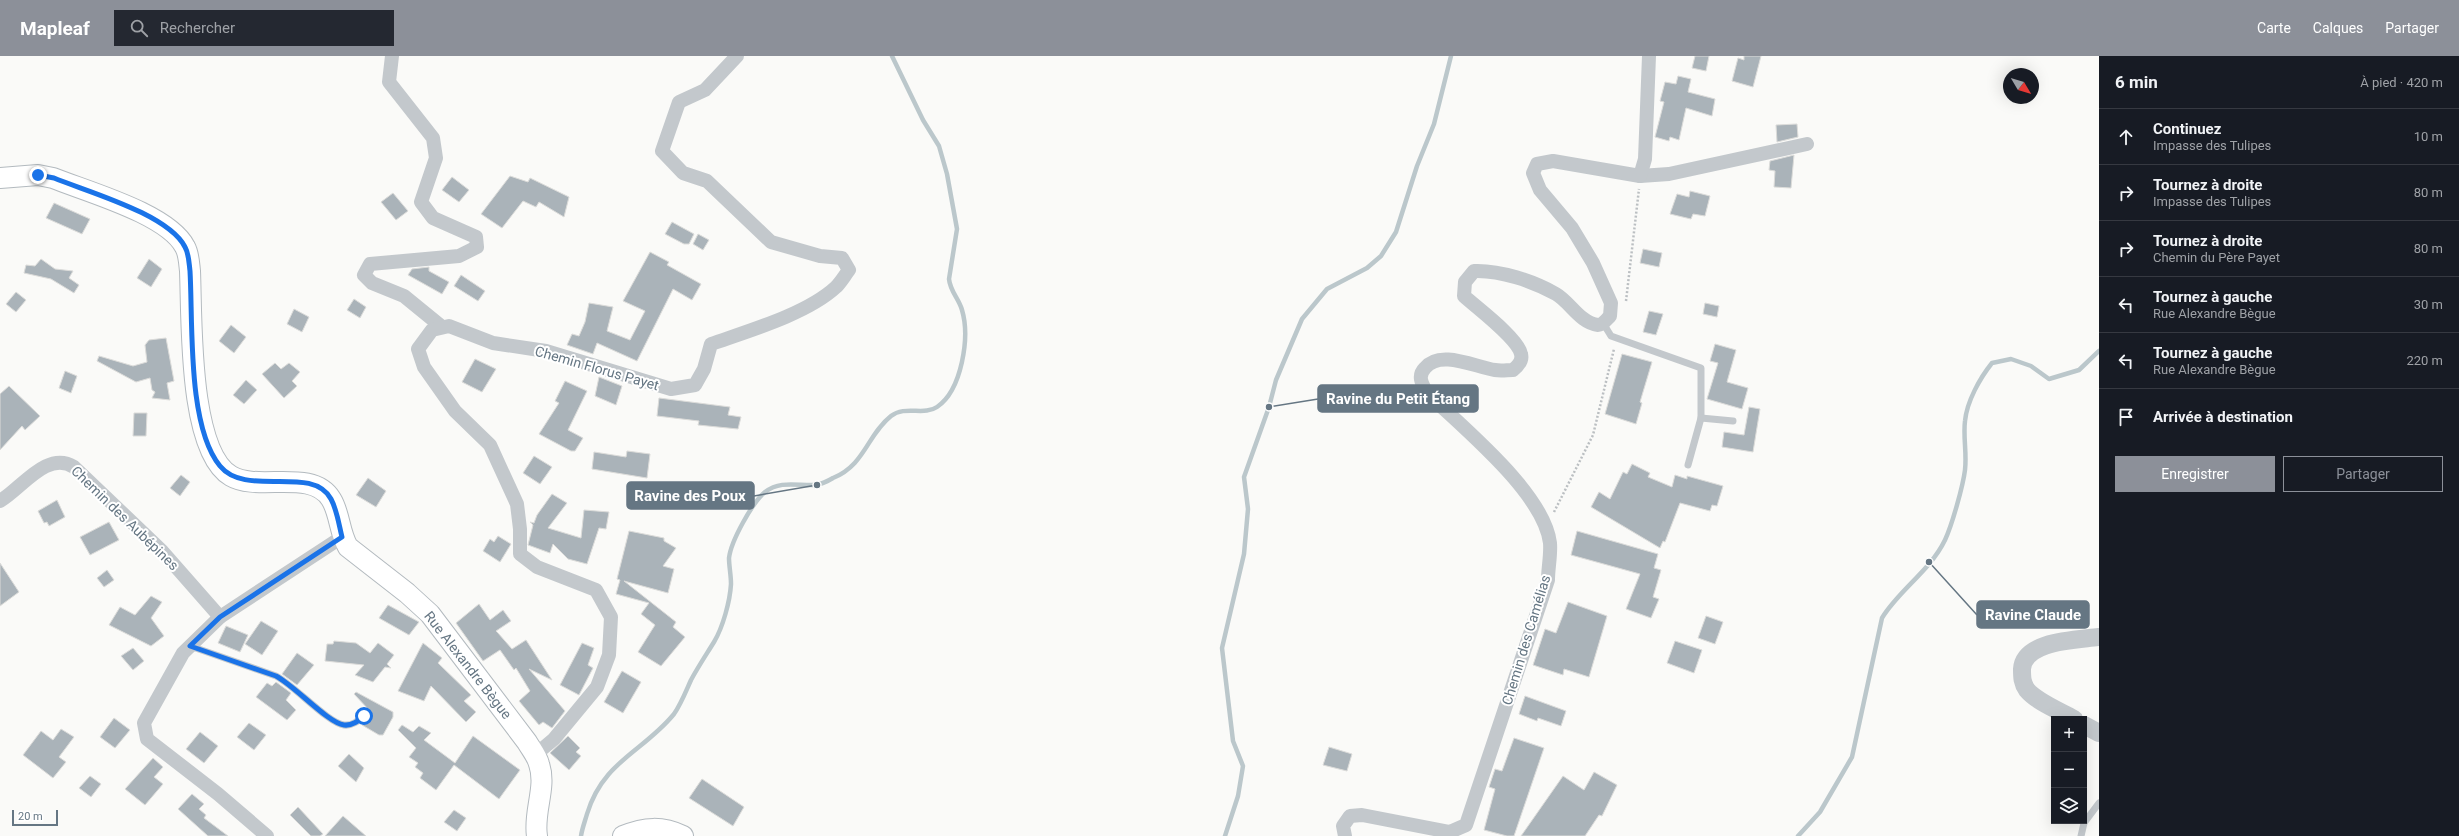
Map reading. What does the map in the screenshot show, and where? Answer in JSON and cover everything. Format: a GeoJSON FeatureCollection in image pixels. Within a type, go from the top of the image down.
{"type":"FeatureCollection","features":[{"type":"Feature","properties":{"kind":"main road","name":"Rue Alexandre Bègue"},"geometry":{"type":"LineString","coordinates":[[0,178],[38,175],[54,178],[151,217],[166,226],[179,238],[188,254],[190,271],[196,394],[212,454],[220,467],[231,476],[247,480],[302,483],[318,487],[331,498],[342,537],[357,555],[407,593],[430,614],[527,742],[535,755],[542,775],[536,819],[537,836]]}},
{"type":"Feature","properties":{"kind":"main road"},"geometry":{"type":"LineString","coordinates":[[623,836],[650,828],[668,829],[683,836]]}},
{"type":"Feature","properties":{"kind":"street"},"geometry":{"type":"LineString","coordinates":[[392,56],[389,82],[433,138],[436,158],[421,202],[433,218],[476,237],[477,247],[459,256],[370,264],[364,275],[372,283],[404,296],[442,327]]}},
{"type":"Feature","properties":{"kind":"street","name":"Chemin Florus Payet"},"geometry":{"type":"LineString","coordinates":[[442,327],[449,326],[493,343],[546,351],[671,389],[695,385],[704,368],[711,344],[775,321],[814,302],[836,287],[849,270],[842,258],[820,256],[771,242],[707,181],[682,173],[662,151],[679,102],[704,90],[737,56]]}},
{"type":"Feature","properties":{"kind":"street"},"geometry":{"type":"LineString","coordinates":[[1640,176],[1645,159],[1649,56]]}},
{"type":"Feature","properties":{"kind":"street"},"geometry":{"type":"LineString","coordinates":[[1603,324],[1610,316],[1611,303],[1596,270],[1572,228],[1540,190],[1533,173],[1537,164],[1553,161],[1640,176],[1669,174],[1807,144]]}},
{"type":"Feature","properties":{"kind":"street","name":"Chemin des Camélias"},"geometry":{"type":"LineString","coordinates":[[1345,836],[1343,826],[1350,816],[1362,815],[1450,832],[1466,825],[1548,580],[1550,543],[1541,512],[1523,488],[1427,392],[1421,381],[1421,372],[1430,362],[1444,359],[1496,370],[1513,370],[1520,363],[1522,354],[1516,344],[1464,296],[1465,282],[1474,271],[1487,271],[1522,280],[1557,294],[1583,318],[1598,325],[1603,324]]}},
{"type":"Feature","properties":{"kind":"street"},"geometry":{"type":"LineString","coordinates":[[442,327],[432,330],[418,349],[422,361],[455,411],[490,446],[517,504],[520,529],[520,554],[537,566],[596,590],[611,617],[609,655],[597,687],[554,739],[535,755]]}},
{"type":"Feature","properties":{"kind":"street","name":"Chemin des Aubépines"},"geometry":{"type":"LineString","coordinates":[[0,501],[44,467],[53,462],[66,461],[162,550],[220,617]]}},
{"type":"Feature","properties":{"kind":"street"},"geometry":{"type":"LineString","coordinates":[[267,836],[218,794],[147,739],[144,723],[183,653],[220,617],[342,537]]}},
{"type":"Feature","properties":{"kind":"street"},"geometry":{"type":"LineString","coordinates":[[2069,716],[2027,690],[2022,680],[2022,666],[2029,654],[2041,647],[2052,643],[2099,637]]}},
{"type":"Feature","properties":{"kind":"street"},"geometry":{"type":"LineString","coordinates":[[2087,727],[2099,734]]}},
{"type":"Feature","properties":{"kind":"lane"},"geometry":{"type":"LineString","coordinates":[[1603,324],[1614,337],[1702,368],[1701,418],[1688,465]]}},
{"type":"Feature","properties":{"kind":"lane"},"geometry":{"type":"LineString","coordinates":[[1701,418],[1733,421]]}},
{"type":"Feature","properties":{"kind":"lane"},"geometry":{"type":"LineString","coordinates":[[190,646],[276,676],[289,683],[333,720],[345,725],[354,724],[364,716]]}},
{"type":"Feature","properties":{"kind":"lane"},"geometry":{"type":"LineString","coordinates":[[2081,836],[2084,823],[2099,803]]}},
{"type":"Feature","properties":{"kind":"path"},"geometry":{"type":"LineString","coordinates":[[1624,307],[1640,176]]}},
{"type":"Feature","properties":{"kind":"path"},"geometry":{"type":"LineString","coordinates":[[1545,528],[1593,435],[1614,337]]}},
{"type":"Feature","properties":{"kind":"building"},"geometry":{"type":"Polygon","coordinates":[[[1695,56],[1709,56],[1706,71],[1692,68],[1695,56]]]}},
{"type":"Feature","properties":{"kind":"building"},"geometry":{"type":"Polygon","coordinates":[[[1744,56],[1761,56],[1753,87],[1732,81],[1738,58],[1744,60],[1744,56]]]}},
{"type":"Feature","properties":{"kind":"building"},"geometry":{"type":"Polygon","coordinates":[[[1678,76],[1691,79],[1688,92],[1715,99],[1712,116],[1686,108],[1679,140],[1670,137],[1669,141],[1655,137],[1664,102],[1660,101],[1665,82],[1676,84],[1678,76]]]}},
{"type":"Feature","properties":{"kind":"building"},"geometry":{"type":"Polygon","coordinates":[[[1797,124],[1798,137],[1777,142],[1776,125],[1797,124]]]}},
{"type":"Feature","properties":{"kind":"building"},"geometry":{"type":"Polygon","coordinates":[[[1794,155],[1791,188],[1774,187],[1775,171],[1769,170],[1770,161],[1794,155]]]}},
{"type":"Feature","properties":{"kind":"building"},"geometry":{"type":"Polygon","coordinates":[[[510,176],[528,182],[530,178],[569,197],[564,217],[539,202],[536,207],[523,201],[502,228],[481,214],[510,176]]]}},
{"type":"Feature","properties":{"kind":"building"},"geometry":{"type":"Polygon","coordinates":[[[452,177],[469,190],[459,202],[442,190],[452,177]]]}},
{"type":"Feature","properties":{"kind":"building"},"geometry":{"type":"Polygon","coordinates":[[[1690,191],[1710,196],[1705,216],[1693,214],[1691,219],[1670,214],[1677,194],[1689,197],[1690,191]]]}},
{"type":"Feature","properties":{"kind":"building"},"geometry":{"type":"Polygon","coordinates":[[[393,193],[408,211],[396,220],[381,202],[393,193]]]}},
{"type":"Feature","properties":{"kind":"building"},"geometry":{"type":"Polygon","coordinates":[[[54,203],[90,219],[82,234],[46,218],[54,203]]]}},
{"type":"Feature","properties":{"kind":"building"},"geometry":{"type":"Polygon","coordinates":[[[672,222],[694,234],[689,244],[684,244],[665,234],[672,222]]]}},
{"type":"Feature","properties":{"kind":"building"},"geometry":{"type":"Polygon","coordinates":[[[698,234],[709,240],[703,250],[693,244],[698,234]]]}},
{"type":"Feature","properties":{"kind":"building"},"geometry":{"type":"Polygon","coordinates":[[[1643,249],[1662,253],[1659,267],[1640,263],[1643,249]]]}},
{"type":"Feature","properties":{"kind":"building"},"geometry":{"type":"Polygon","coordinates":[[[650,252],[669,262],[667,265],[701,284],[692,300],[673,289],[637,361],[597,343],[593,354],[567,345],[572,334],[579,336],[585,322],[589,303],[613,307],[607,331],[630,340],[645,311],[623,301],[650,252]]]}},
{"type":"Feature","properties":{"kind":"building"},"geometry":{"type":"Polygon","coordinates":[[[41,259],[55,269],[73,271],[69,278],[79,285],[74,293],[51,279],[24,273],[26,265],[35,266],[41,259]]]}},
{"type":"Feature","properties":{"kind":"building"},"geometry":{"type":"Polygon","coordinates":[[[149,259],[162,269],[151,287],[137,278],[149,259]]]}},
{"type":"Feature","properties":{"kind":"building"},"geometry":{"type":"Polygon","coordinates":[[[429,267],[429,271],[449,282],[442,294],[408,275],[412,269],[429,267]]]}},
{"type":"Feature","properties":{"kind":"building"},"geometry":{"type":"Polygon","coordinates":[[[461,275],[485,291],[478,301],[454,286],[461,275]]]}},
{"type":"Feature","properties":{"kind":"building"},"geometry":{"type":"Polygon","coordinates":[[[16,292],[26,300],[16,312],[6,304],[16,292]]]}},
{"type":"Feature","properties":{"kind":"building"},"geometry":{"type":"Polygon","coordinates":[[[354,299],[366,307],[360,318],[347,310],[354,299]]]}},
{"type":"Feature","properties":{"kind":"building"},"geometry":{"type":"Polygon","coordinates":[[[1705,303],[1719,306],[1717,317],[1703,314],[1705,303]]]}},
{"type":"Feature","properties":{"kind":"building"},"geometry":{"type":"Polygon","coordinates":[[[294,309],[309,317],[302,332],[287,324],[294,309]]]}},
{"type":"Feature","properties":{"kind":"building"},"geometry":{"type":"Polygon","coordinates":[[[1649,311],[1663,314],[1656,335],[1643,332],[1649,311]]]}},
{"type":"Feature","properties":{"kind":"building"},"geometry":{"type":"Polygon","coordinates":[[[231,325],[246,337],[234,353],[219,341],[231,325]]]}},
{"type":"Feature","properties":{"kind":"building"},"geometry":{"type":"Polygon","coordinates":[[[166,338],[174,381],[167,383],[170,400],[152,398],[155,392],[152,390],[150,378],[136,382],[97,361],[99,356],[133,366],[147,362],[145,345],[149,340],[166,338]]]}},
{"type":"Feature","properties":{"kind":"building"},"geometry":{"type":"Polygon","coordinates":[[[1715,344],[1736,350],[1727,382],[1748,388],[1742,409],[1707,399],[1718,363],[1710,361],[1715,344]]]}},
{"type":"Feature","properties":{"kind":"building"},"geometry":{"type":"Polygon","coordinates":[[[1622,354],[1652,362],[1640,402],[1642,403],[1636,424],[1605,414],[1622,354]]]}},
{"type":"Feature","properties":{"kind":"building"},"geometry":{"type":"Polygon","coordinates":[[[475,359],[496,369],[482,392],[462,382],[475,359]]]}},
{"type":"Feature","properties":{"kind":"building"},"geometry":{"type":"Polygon","coordinates":[[[275,363],[281,369],[289,363],[300,372],[292,381],[297,386],[284,398],[262,374],[275,363]]]}},
{"type":"Feature","properties":{"kind":"building"},"geometry":{"type":"Polygon","coordinates":[[[65,371],[77,376],[71,393],[59,388],[65,371]]]}},
{"type":"Feature","properties":{"kind":"building"},"geometry":{"type":"Polygon","coordinates":[[[599,377],[622,386],[616,405],[595,396],[599,377]]]}},
{"type":"Feature","properties":{"kind":"building"},"geometry":{"type":"Polygon","coordinates":[[[246,380],[257,390],[244,404],[233,395],[246,380]]]}},
{"type":"Feature","properties":{"kind":"building"},"geometry":{"type":"Polygon","coordinates":[[[565,381],[587,391],[568,430],[583,438],[575,451],[571,451],[539,434],[559,403],[555,401],[565,381]]]}},
{"type":"Feature","properties":{"kind":"building"},"geometry":{"type":"Polygon","coordinates":[[[9,386],[40,416],[25,430],[22,426],[0,450],[0,394],[9,386]]]}},
{"type":"Feature","properties":{"kind":"building"},"geometry":{"type":"Polygon","coordinates":[[[659,398],[730,407],[728,415],[741,417],[738,429],[698,425],[699,421],[657,416],[659,398]]]}},
{"type":"Feature","properties":{"kind":"building"},"geometry":{"type":"Polygon","coordinates":[[[1749,407],[1760,409],[1753,452],[1722,447],[1724,432],[1744,435],[1749,407]]]}},
{"type":"Feature","properties":{"kind":"building"},"geometry":{"type":"Polygon","coordinates":[[[134,413],[147,413],[146,436],[133,436],[134,413]]]}},
{"type":"Feature","properties":{"kind":"building"},"geometry":{"type":"Polygon","coordinates":[[[627,451],[650,454],[647,478],[592,469],[594,452],[626,457],[627,451]]]}},
{"type":"Feature","properties":{"kind":"building"},"geometry":{"type":"Polygon","coordinates":[[[534,456],[552,467],[540,484],[523,473],[534,456]]]}},
{"type":"Feature","properties":{"kind":"building"},"geometry":{"type":"Polygon","coordinates":[[[1632,464],[1650,473],[1648,477],[1672,487],[1675,475],[1687,479],[1687,476],[1723,486],[1717,506],[1712,505],[1710,511],[1680,503],[1665,542],[1663,541],[1660,548],[1591,507],[1599,492],[1610,499],[1623,472],[1627,474],[1632,464]]]}},
{"type":"Feature","properties":{"kind":"building"},"geometry":{"type":"Polygon","coordinates":[[[181,475],[190,482],[180,496],[170,488],[181,475]]]}},
{"type":"Feature","properties":{"kind":"building"},"geometry":{"type":"Polygon","coordinates":[[[368,478],[386,491],[376,507],[356,495],[368,478]]]}},
{"type":"Feature","properties":{"kind":"building"},"geometry":{"type":"Polygon","coordinates":[[[552,494],[567,503],[548,528],[581,538],[584,510],[609,512],[606,529],[599,528],[587,564],[568,559],[553,544],[550,553],[528,545],[533,525],[530,522],[534,523],[537,515],[552,494]]]}},
{"type":"Feature","properties":{"kind":"building"},"geometry":{"type":"Polygon","coordinates":[[[57,500],[65,517],[49,526],[47,522],[44,523],[38,511],[57,500]]]}},
{"type":"Feature","properties":{"kind":"building"},"geometry":{"type":"Polygon","coordinates":[[[109,522],[119,540],[90,555],[80,537],[109,522]]]}},
{"type":"Feature","properties":{"kind":"building"},"geometry":{"type":"Polygon","coordinates":[[[629,531],[664,538],[664,541],[676,548],[663,566],[674,569],[668,593],[624,581],[676,622],[673,627],[685,637],[661,666],[638,652],[655,625],[641,614],[649,603],[616,594],[620,580],[617,579],[629,531]]]}},
{"type":"Feature","properties":{"kind":"building"},"geometry":{"type":"Polygon","coordinates":[[[1577,531],[1658,554],[1654,568],[1661,570],[1653,597],[1659,599],[1651,618],[1626,609],[1640,574],[1571,555],[1577,531]]]}},
{"type":"Feature","properties":{"kind":"building"},"geometry":{"type":"Polygon","coordinates":[[[498,536],[511,544],[500,562],[483,551],[490,539],[494,542],[498,536]]]}},
{"type":"Feature","properties":{"kind":"building"},"geometry":{"type":"Polygon","coordinates":[[[0,563],[19,592],[0,606],[0,563]]]}},
{"type":"Feature","properties":{"kind":"building"},"geometry":{"type":"Polygon","coordinates":[[[107,570],[114,580],[104,587],[97,578],[107,570]]]}},
{"type":"Feature","properties":{"kind":"building"},"geometry":{"type":"Polygon","coordinates":[[[151,596],[162,602],[151,618],[164,636],[151,646],[109,625],[120,607],[135,615],[151,596]]]}},
{"type":"Feature","properties":{"kind":"building"},"geometry":{"type":"Polygon","coordinates":[[[1568,602],[1607,616],[1589,677],[1564,669],[1563,675],[1533,665],[1545,629],[1556,633],[1568,602]]]}},
{"type":"Feature","properties":{"kind":"building"},"geometry":{"type":"Polygon","coordinates":[[[479,604],[490,620],[503,610],[511,621],[496,631],[512,649],[526,640],[552,680],[529,669],[565,711],[552,728],[543,722],[539,725],[519,701],[530,691],[516,668],[514,670],[500,650],[483,661],[456,623],[479,604]]]}},
{"type":"Feature","properties":{"kind":"building"},"geometry":{"type":"Polygon","coordinates":[[[388,605],[419,622],[409,635],[379,618],[388,605]]]}},
{"type":"Feature","properties":{"kind":"building"},"geometry":{"type":"Polygon","coordinates":[[[1706,616],[1723,622],[1715,644],[1698,638],[1706,616]]]}},
{"type":"Feature","properties":{"kind":"building"},"geometry":{"type":"Polygon","coordinates":[[[261,621],[278,631],[262,655],[245,644],[261,621]]]}},
{"type":"Feature","properties":{"kind":"building"},"geometry":{"type":"Polygon","coordinates":[[[226,626],[248,635],[240,652],[218,643],[226,626]]]}},
{"type":"Feature","properties":{"kind":"building"},"geometry":{"type":"Polygon","coordinates":[[[334,641],[356,643],[370,653],[378,643],[394,655],[387,664],[391,668],[385,667],[373,682],[355,675],[364,665],[325,661],[327,644],[333,644],[334,641]]]}},
{"type":"Feature","properties":{"kind":"building"},"geometry":{"type":"Polygon","coordinates":[[[1675,641],[1702,650],[1694,673],[1667,663],[1675,641]]]}},
{"type":"Feature","properties":{"kind":"building"},"geometry":{"type":"Polygon","coordinates":[[[423,643],[442,658],[438,663],[471,695],[464,701],[476,712],[466,722],[431,686],[424,701],[398,691],[423,643]]]}},
{"type":"Feature","properties":{"kind":"building"},"geometry":{"type":"Polygon","coordinates":[[[582,643],[594,648],[588,665],[593,668],[579,695],[560,685],[582,643]]]}},
{"type":"Feature","properties":{"kind":"building"},"geometry":{"type":"Polygon","coordinates":[[[133,648],[144,661],[133,670],[121,656],[133,648]]]}},
{"type":"Feature","properties":{"kind":"building"},"geometry":{"type":"Polygon","coordinates":[[[297,653],[314,665],[297,685],[282,674],[297,653]]]}},
{"type":"Feature","properties":{"kind":"building"},"geometry":{"type":"Polygon","coordinates":[[[622,671],[641,682],[623,713],[604,702],[622,671]]]}},
{"type":"Feature","properties":{"kind":"building"},"geometry":{"type":"Polygon","coordinates":[[[276,682],[291,693],[286,700],[296,710],[287,720],[256,697],[267,683],[272,686],[276,682]]]}},
{"type":"Feature","properties":{"kind":"building"},"geometry":{"type":"Polygon","coordinates":[[[356,692],[393,712],[393,717],[383,735],[379,735],[362,725],[368,718],[370,711],[354,694],[356,692]]]}},
{"type":"Feature","properties":{"kind":"building"},"geometry":{"type":"Polygon","coordinates":[[[1525,696],[1566,711],[1561,726],[1538,718],[1537,721],[1519,714],[1525,696]]]}},
{"type":"Feature","properties":{"kind":"building"},"geometry":{"type":"Polygon","coordinates":[[[114,718],[130,730],[115,748],[100,737],[114,718]]]}},
{"type":"Feature","properties":{"kind":"building"},"geometry":{"type":"Polygon","coordinates":[[[249,723],[266,735],[254,750],[237,737],[249,723]]]}},
{"type":"Feature","properties":{"kind":"building"},"geometry":{"type":"Polygon","coordinates":[[[402,725],[413,732],[419,726],[431,733],[424,740],[455,763],[473,736],[520,770],[499,799],[454,765],[436,790],[420,778],[423,773],[415,767],[418,763],[409,757],[416,748],[398,730],[402,725]]]}},
{"type":"Feature","properties":{"kind":"building"},"geometry":{"type":"Polygon","coordinates":[[[61,729],[74,737],[59,757],[66,762],[53,778],[23,755],[41,731],[53,740],[61,729]]]}},
{"type":"Feature","properties":{"kind":"building"},"geometry":{"type":"Polygon","coordinates":[[[200,732],[218,746],[204,763],[186,749],[200,732]]]}},
{"type":"Feature","properties":{"kind":"building"},"geometry":{"type":"Polygon","coordinates":[[[568,736],[580,748],[576,752],[581,756],[569,770],[550,753],[568,736]]]}},
{"type":"Feature","properties":{"kind":"building"},"geometry":{"type":"Polygon","coordinates":[[[1514,738],[1544,748],[1514,836],[1507,836],[1484,830],[1495,789],[1489,787],[1495,769],[1502,771],[1514,738]]]}},
{"type":"Feature","properties":{"kind":"building"},"geometry":{"type":"Polygon","coordinates":[[[1329,747],[1352,754],[1347,771],[1323,765],[1329,747]]]}},
{"type":"Feature","properties":{"kind":"building"},"geometry":{"type":"Polygon","coordinates":[[[349,754],[364,768],[356,782],[338,766],[349,754]]]}},
{"type":"Feature","properties":{"kind":"building"},"geometry":{"type":"Polygon","coordinates":[[[153,758],[163,767],[154,777],[163,784],[145,805],[125,789],[153,758]]]}},
{"type":"Feature","properties":{"kind":"building"},"geometry":{"type":"Polygon","coordinates":[[[1594,772],[1617,785],[1602,816],[1599,815],[1585,836],[1521,836],[1563,776],[1584,790],[1594,772]]]}},
{"type":"Feature","properties":{"kind":"building"},"geometry":{"type":"Polygon","coordinates":[[[90,776],[101,784],[91,797],[79,788],[90,776]]]}},
{"type":"Feature","properties":{"kind":"building"},"geometry":{"type":"Polygon","coordinates":[[[702,779],[744,807],[733,826],[689,798],[702,779]]]}},
{"type":"Feature","properties":{"kind":"building"},"geometry":{"type":"Polygon","coordinates":[[[192,794],[204,804],[199,809],[206,815],[204,818],[228,836],[208,836],[178,809],[192,794]]]}},
{"type":"Feature","properties":{"kind":"building"},"geometry":{"type":"Polygon","coordinates":[[[298,807],[323,834],[320,836],[311,836],[290,815],[298,807]]]}},
{"type":"Feature","properties":{"kind":"building"},"geometry":{"type":"Polygon","coordinates":[[[454,810],[466,818],[457,831],[444,822],[454,810]]]}},
{"type":"Feature","properties":{"kind":"building"},"geometry":{"type":"Polygon","coordinates":[[[343,816],[366,836],[325,836],[343,816]]]}},
{"type":"Feature","properties":{"kind":"waterway"},"geometry":{"type":"LineString","coordinates":[[581,836],[594,796],[603,781],[613,769],[650,738],[674,714],[691,680],[714,642],[728,606],[731,581],[729,558],[731,551],[748,513],[760,497],[771,488],[777,486],[789,484],[816,485],[844,472],[859,458],[876,432],[891,416],[902,411],[932,410],[946,399],[958,376],[962,362],[965,334],[962,310],[951,287],[949,279],[957,229],[947,174],[939,146],[923,120],[892,56]]}},
{"type":"Feature","properties":{"kind":"waterway"},"geometry":{"type":"LineString","coordinates":[[1225,836],[1238,796],[1243,766],[1233,741],[1222,648],[1244,554],[1248,509],[1244,477],[1269,407],[1276,380],[1302,319],[1327,289],[1367,268],[1381,256],[1396,232],[1417,166],[1434,124],[1451,56]]}},
{"type":"Feature","properties":{"kind":"waterway"},"geometry":{"type":"LineString","coordinates":[[1798,836],[1820,812],[1852,757],[1882,618],[1897,598],[1923,571],[1939,551],[1948,533],[1964,477],[1966,457],[1966,413],[1971,398],[1983,376],[1992,363],[2011,359],[2031,366],[2049,379],[2079,370],[2099,351]]}},
{"type":"Feature","properties":{"kind":"place","name":"Ravine du Petit Étang"},"geometry":{"type":"Point","coordinates":[1269,407]}},
{"type":"Feature","properties":{"kind":"place","name":"Ravine des Poux"},"geometry":{"type":"Point","coordinates":[817,485]}},
{"type":"Feature","properties":{"kind":"place","name":"Ravine Claude"},"geometry":{"type":"Point","coordinates":[1929,562]}},
{"type":"Feature","properties":{"kind":"route"},"geometry":{"type":"LineString","coordinates":[[38,175],[54,178],[151,217],[166,226],[179,238],[185,246],[188,254],[190,271],[196,394],[207,441],[212,454],[220,467],[231,476],[247,480],[302,483],[318,487],[331,498],[337,515],[342,537],[220,617],[190,646],[276,676],[289,683],[333,720],[345,725],[354,724],[364,716]]}}]}
